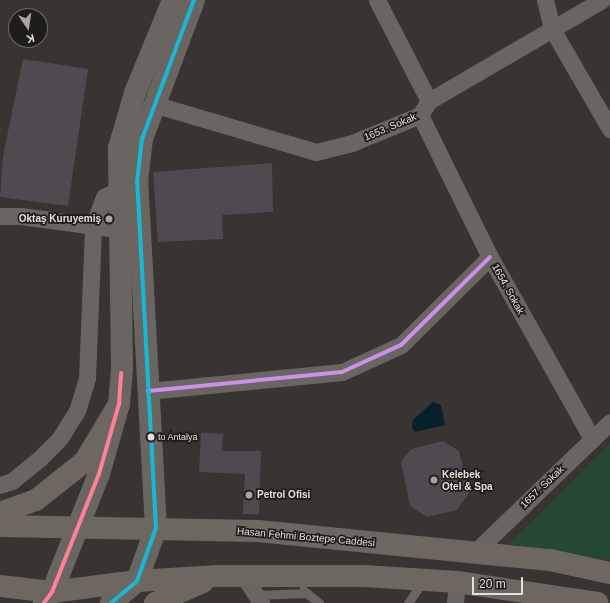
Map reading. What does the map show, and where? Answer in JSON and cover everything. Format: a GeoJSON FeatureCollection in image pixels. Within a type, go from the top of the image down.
{"type":"FeatureCollection","features":[{"type":"Feature","properties":{"kind":"main road"},"geometry":{"type":"LineString","coordinates":[[0,513],[36,500],[85,462],[119,404]]}},
{"type":"Feature","properties":{"kind":"main road","name":"Hasan Fehmi Boztepe Caddesi"},"geometry":{"type":"LineString","coordinates":[[0,526],[79,525],[258,531],[550,560],[610,573]]}},
{"type":"Feature","properties":{"kind":"main road"},"geometry":{"type":"LineString","coordinates":[[0,586],[48,597],[137,581],[243,575],[290,576],[424,580],[456,593],[597,603]]}},
{"type":"Feature","properties":{"kind":"main road"},"geometry":{"type":"LineString","coordinates":[[155,603],[218,576]]}},
{"type":"Feature","properties":{"kind":"street"},"geometry":{"type":"LineString","coordinates":[[48,597],[100,474],[119,404],[128,230],[127,185],[119,148],[135,93],[173,0]]}},
{"type":"Feature","properties":{"kind":"street"},"geometry":{"type":"LineString","coordinates":[[0,485],[12,481],[40,458],[60,438],[77,411],[87,378],[93,227],[104,197],[127,185],[153,104],[194,0]]}},
{"type":"Feature","properties":{"kind":"street","name":"1654. Sokak"},"geometry":{"type":"LineString","coordinates":[[377,0],[490,257],[592,439]]}},
{"type":"Feature","properties":{"kind":"street"},"geometry":{"type":"LineString","coordinates":[[545,0],[552,29],[610,129]]}},
{"type":"Feature","properties":{"kind":"street","name":"1653. Sokak"},"geometry":{"type":"LineString","coordinates":[[153,104],[316,152],[352,143],[425,108],[552,29],[602,0]]}},
{"type":"Feature","properties":{"kind":"street"},"geometry":{"type":"LineString","coordinates":[[0,216],[21,216],[93,227],[128,230]]}},
{"type":"Feature","properties":{"kind":"street"},"geometry":{"type":"LineString","coordinates":[[111,603],[137,581],[156,528],[148,391],[128,230]]}},
{"type":"Feature","properties":{"kind":"street"},"geometry":{"type":"LineString","coordinates":[[148,391],[342,372],[401,345],[490,257]]}},
{"type":"Feature","properties":{"kind":"street","name":"1657. Sokak"},"geometry":{"type":"LineString","coordinates":[[475,552],[610,422]]}},
{"type":"Feature","properties":{"kind":"street"},"geometry":{"type":"LineString","coordinates":[[243,575],[259,599]]}},
{"type":"Feature","properties":{"kind":"lane"},"geometry":{"type":"LineString","coordinates":[[290,576],[319,603]]}},
{"type":"Feature","properties":{"kind":"lane"},"geometry":{"type":"LineString","coordinates":[[408,603],[424,580]]}},
{"type":"Feature","properties":{"kind":"lane"},"geometry":{"type":"LineString","coordinates":[[259,599],[307,593]]}},
{"type":"Feature","properties":{"kind":"green space"},"geometry":{"type":"Polygon","coordinates":[[[610,443],[610,560],[508,544],[610,443]]]}},
{"type":"Feature","properties":{"kind":"water"},"geometry":{"type":"Polygon","coordinates":[[[433,402],[441,405],[445,425],[415,432],[412,428],[413,420],[433,402]]]}},
{"type":"Feature","properties":{"kind":"building"},"geometry":{"type":"Polygon","coordinates":[[[23,59],[88,69],[68,206],[0,197],[3,156],[23,59]]]}},
{"type":"Feature","properties":{"kind":"building"},"geometry":{"type":"Polygon","coordinates":[[[272,163],[273,212],[222,215],[223,239],[158,242],[153,172],[272,163]]]}},
{"type":"Feature","properties":{"kind":"building"},"geometry":{"type":"Polygon","coordinates":[[[201,433],[223,434],[222,451],[261,451],[259,514],[243,514],[245,474],[199,472],[201,433]]]}},
{"type":"Feature","properties":{"kind":"building"},"geometry":{"type":"Polygon","coordinates":[[[443,441],[459,451],[469,493],[457,510],[427,517],[410,506],[401,462],[411,449],[443,441]]]}},
{"type":"Feature","properties":{"kind":"transit line"},"geometry":{"type":"LineString","coordinates":[[111,603],[137,581],[156,528],[137,182],[142,139],[194,0]]}},
{"type":"Feature","properties":{"kind":"transit line"},"geometry":{"type":"LineString","coordinates":[[148,391],[342,372],[401,345],[490,257]]}},
{"type":"Feature","properties":{"kind":"transit line"},"geometry":{"type":"LineString","coordinates":[[44,603],[52,592],[99,474],[119,404],[121,373]]}},
{"type":"Feature","properties":{"kind":"place","name":"Oktaş Kuruyemiş"},"geometry":{"type":"Point","coordinates":[109,219]}},
{"type":"Feature","properties":{"kind":"place","name":"to Antalya"},"geometry":{"type":"Point","coordinates":[151,437]}},
{"type":"Feature","properties":{"kind":"place","name":"Kelebek Otel & Spa"},"geometry":{"type":"Point","coordinates":[434,480]}},
{"type":"Feature","properties":{"kind":"place","name":"Petrol Ofisi"},"geometry":{"type":"Point","coordinates":[249,495]}}]}
